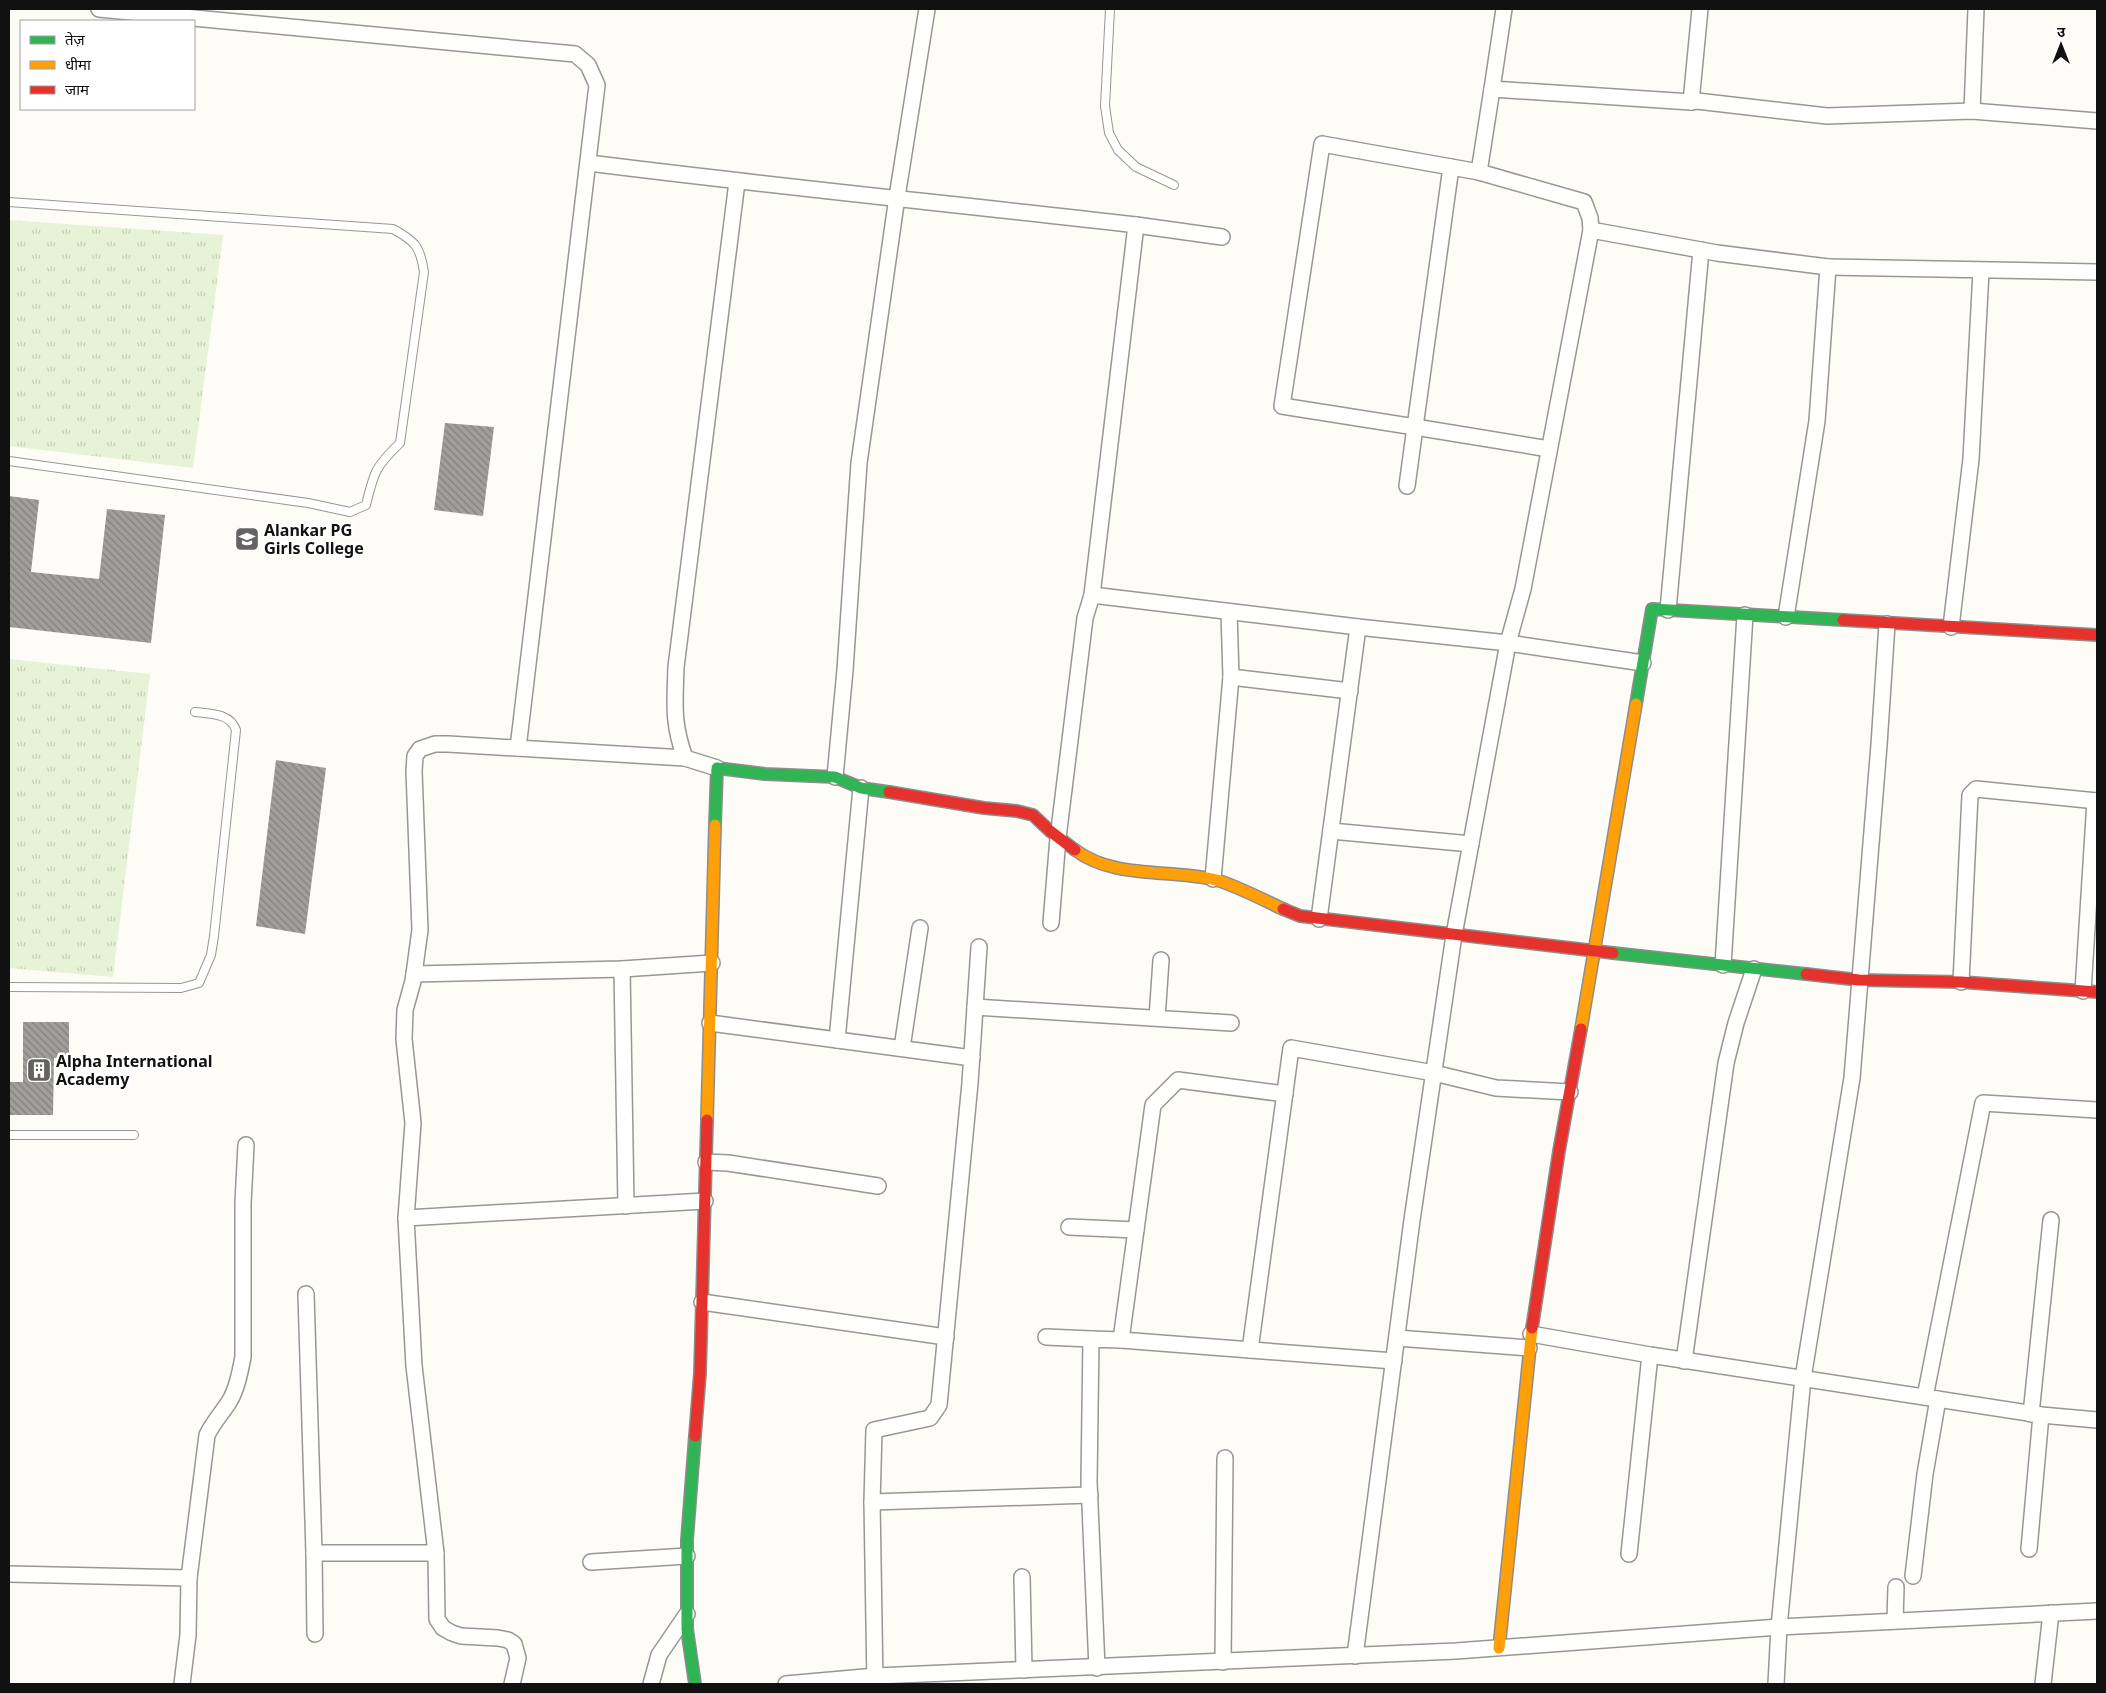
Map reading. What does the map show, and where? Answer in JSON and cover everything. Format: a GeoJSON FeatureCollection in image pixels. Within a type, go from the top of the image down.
{"type":"FeatureCollection","features":[{"type":"Feature","properties":{"kind":"street"},"geometry":{"type":"LineString","coordinates":[[99,9],[575,54],[588,66],[598,84],[518,748]]}},
{"type":"Feature","properties":{"kind":"street"},"geometry":{"type":"LineString","coordinates":[[835,777],[846,670],[859,464],[897,197],[927,9]]}},
{"type":"Feature","properties":{"kind":"street"},"geometry":{"type":"LineString","coordinates":[[1479,172],[1504,9]]}},
{"type":"Feature","properties":{"kind":"street"},"geometry":{"type":"LineString","coordinates":[[1691,102],[1700,9]]}},
{"type":"Feature","properties":{"kind":"street"},"geometry":{"type":"LineString","coordinates":[[1972,111],[1976,9]]}},
{"type":"Feature","properties":{"kind":"street"},"geometry":{"type":"LineString","coordinates":[[1492,89],[1697,101],[1827,116],[1972,111],[2097,121]]}},
{"type":"Feature","properties":{"kind":"street"},"geometry":{"type":"LineString","coordinates":[[1355,1656],[1397,1338],[1454,936],[1508,643],[1523,589],[1550,449],[1590,230],[1590,218],[1584,202],[1479,172],[1322,144],[1282,406],[1550,449]]}},
{"type":"Feature","properties":{"kind":"street"},"geometry":{"type":"LineString","coordinates":[[589,163],[737,182],[897,197],[1222,237]]}},
{"type":"Feature","properties":{"kind":"street"},"geometry":{"type":"LineString","coordinates":[[1407,486],[1451,168]]}},
{"type":"Feature","properties":{"kind":"street"},"geometry":{"type":"LineString","coordinates":[[685,758],[677,737],[674,720],[676,667],[737,182]]}},
{"type":"Feature","properties":{"kind":"street"},"geometry":{"type":"LineString","coordinates":[[1051,923],[1058,838],[1085,618],[1092,594],[1136,225]]}},
{"type":"Feature","properties":{"kind":"street"},"geometry":{"type":"LineString","coordinates":[[1590,230],[1700,250],[1828,267],[2097,272]]}},
{"type":"Feature","properties":{"kind":"street"},"geometry":{"type":"LineString","coordinates":[[1668,610],[1700,250]]}},
{"type":"Feature","properties":{"kind":"street"},"geometry":{"type":"LineString","coordinates":[[1786,618],[1816,420],[1828,267]]}},
{"type":"Feature","properties":{"kind":"street"},"geometry":{"type":"LineString","coordinates":[[1951,627],[1971,459],[1981,271]]}},
{"type":"Feature","properties":{"kind":"street"},"geometry":{"type":"LineString","coordinates":[[1092,594],[1358,628],[1508,643],[1643,663]]}},
{"type":"Feature","properties":{"kind":"street"},"geometry":{"type":"LineString","coordinates":[[1499,1648],[1530,1341],[1652,609],[2097,635]]}},
{"type":"Feature","properties":{"kind":"street"},"geometry":{"type":"LineString","coordinates":[[1213,879],[1231,677],[1229,612]]}},
{"type":"Feature","properties":{"kind":"street"},"geometry":{"type":"LineString","coordinates":[[1723,966],[1745,615]]}},
{"type":"Feature","properties":{"kind":"street"},"geometry":{"type":"LineString","coordinates":[[1776,1684],[1779,1627],[1803,1378],[1852,1078],[1887,624]]}},
{"type":"Feature","properties":{"kind":"street"},"geometry":{"type":"LineString","coordinates":[[1319,919],[1358,628]]}},
{"type":"Feature","properties":{"kind":"street"},"geometry":{"type":"LineString","coordinates":[[1231,677],[1350,691]]}},
{"type":"Feature","properties":{"kind":"street"},"geometry":{"type":"LineString","coordinates":[[512,1684],[518,1658],[514,1644],[508,1640],[498,1638],[461,1636],[443,1628],[437,1619],[436,1553],[414,1366],[406,1218],[413,1123],[404,1039],[405,1010],[414,974],[420,930],[414,771],[416,756],[420,750],[435,744],[685,758],[717,768],[765,774],[835,777],[861,788],[975,807],[1017,810],[1033,815],[1058,838],[1082,855],[1119,868],[1213,879],[1300,916],[1319,919],[1595,952],[1859,980],[1961,982],[2090,992],[2096,801],[1976,789],[1970,795],[1961,982]]}},
{"type":"Feature","properties":{"kind":"street"},"geometry":{"type":"LineString","coordinates":[[695,1684],[687,1629],[687,1556],[700,1372],[717,768]]}},
{"type":"Feature","properties":{"kind":"street"},"geometry":{"type":"LineString","coordinates":[[837,1040],[861,788]]}},
{"type":"Feature","properties":{"kind":"street"},"geometry":{"type":"LineString","coordinates":[[1331,830],[1471,844]]}},
{"type":"Feature","properties":{"kind":"street"},"geometry":{"type":"LineString","coordinates":[[902,1048],[920,928]]}},
{"type":"Feature","properties":{"kind":"street"},"geometry":{"type":"LineString","coordinates":[[876,1680],[872,1502],[874,1430],[930,1418],[939,1405],[972,1058],[979,947]]}},
{"type":"Feature","properties":{"kind":"street"},"geometry":{"type":"LineString","coordinates":[[1157,1018],[1161,960]]}},
{"type":"Feature","properties":{"kind":"street"},"geometry":{"type":"LineString","coordinates":[[414,974],[622,969],[712,963]]}},
{"type":"Feature","properties":{"kind":"street"},"geometry":{"type":"LineString","coordinates":[[622,969],[626,1206]]}},
{"type":"Feature","properties":{"kind":"street"},"geometry":{"type":"LineString","coordinates":[[1684,1361],[1726,1063],[1736,1023],[1754,969]]}},
{"type":"Feature","properties":{"kind":"street"},"geometry":{"type":"LineString","coordinates":[[974,1007],[1231,1023]]}},
{"type":"Feature","properties":{"kind":"street"},"geometry":{"type":"LineString","coordinates":[[710,1023],[972,1058]]}},
{"type":"Feature","properties":{"kind":"street"},"geometry":{"type":"LineString","coordinates":[[1250,1350],[1291,1048],[1434,1073],[1496,1088],[1570,1092]]}},
{"type":"Feature","properties":{"kind":"street"},"geometry":{"type":"LineString","coordinates":[[1121,1340],[1153,1105],[1178,1080],[1285,1094]]}},
{"type":"Feature","properties":{"kind":"street"},"geometry":{"type":"LineString","coordinates":[[1913,1576],[1932,1398],[1983,1103],[2097,1110]]}},
{"type":"Feature","properties":{"kind":"street"},"geometry":{"type":"LineString","coordinates":[[182,1684],[188,1635],[190,1578],[207,1435],[215,1419],[229,1401],[238,1382],[243,1357],[243,1203],[246,1145]]}},
{"type":"Feature","properties":{"kind":"street"},"geometry":{"type":"LineString","coordinates":[[706,1162],[728,1163],[878,1186]]}},
{"type":"Feature","properties":{"kind":"street"},"geometry":{"type":"LineString","coordinates":[[406,1218],[705,1201]]}},
{"type":"Feature","properties":{"kind":"street"},"geometry":{"type":"LineString","coordinates":[[2029,1549],[2036,1414],[2051,1220]]}},
{"type":"Feature","properties":{"kind":"street"},"geometry":{"type":"LineString","coordinates":[[1069,1227],[1136,1230]]}},
{"type":"Feature","properties":{"kind":"street"},"geometry":{"type":"LineString","coordinates":[[306,1294],[315,1634]]}},
{"type":"Feature","properties":{"kind":"street"},"geometry":{"type":"LineString","coordinates":[[702,1302],[946,1337]]}},
{"type":"Feature","properties":{"kind":"street"},"geometry":{"type":"LineString","coordinates":[[1046,1337],[1121,1340],[1394,1361]]}},
{"type":"Feature","properties":{"kind":"street"},"geometry":{"type":"LineString","coordinates":[[1397,1338],[1530,1341],[1650,1355],[2036,1414],[2097,1420]]}},
{"type":"Feature","properties":{"kind":"street"},"geometry":{"type":"LineString","coordinates":[[1091,1339],[1090,1495],[1097,1668]]}},
{"type":"Feature","properties":{"kind":"street"},"geometry":{"type":"LineString","coordinates":[[1629,1554],[1650,1355]]}},
{"type":"Feature","properties":{"kind":"street"},"geometry":{"type":"LineString","coordinates":[[1223,1662],[1225,1458]]}},
{"type":"Feature","properties":{"kind":"street"},"geometry":{"type":"LineString","coordinates":[[872,1502],[1090,1495]]}},
{"type":"Feature","properties":{"kind":"street"},"geometry":{"type":"LineString","coordinates":[[314,1553],[436,1553]]}},
{"type":"Feature","properties":{"kind":"street"},"geometry":{"type":"LineString","coordinates":[[591,1562],[687,1556]]}},
{"type":"Feature","properties":{"kind":"street"},"geometry":{"type":"LineString","coordinates":[[9,1574],[190,1578]]}},
{"type":"Feature","properties":{"kind":"street"},"geometry":{"type":"LineString","coordinates":[[1022,1576],[1024,1670]]}},
{"type":"Feature","properties":{"kind":"street"},"geometry":{"type":"LineString","coordinates":[[1895,1621],[1896,1587]]}},
{"type":"Feature","properties":{"kind":"street"},"geometry":{"type":"LineString","coordinates":[[786,1684],[1024,1670],[1499,1648],[1779,1627],[2097,1611]]}},
{"type":"Feature","properties":{"kind":"street"},"geometry":{"type":"LineString","coordinates":[[2043,1684],[2051,1613]]}},
{"type":"Feature","properties":{"kind":"street"},"geometry":{"type":"LineString","coordinates":[[651,1684],[658,1655],[687,1614]]}},
{"type":"Feature","properties":{"kind":"lane"},"geometry":{"type":"LineString","coordinates":[[1110,9],[1105,106],[1109,133],[1118,150],[1136,167],[1174,185]]}},
{"type":"Feature","properties":{"kind":"lane"},"geometry":{"type":"LineString","coordinates":[[9,202],[393,229],[410,238],[421,255],[424,272],[400,442],[383,459],[374,474],[366,506],[350,512],[308,503],[9,461]]}},
{"type":"Feature","properties":{"kind":"lane"},"geometry":{"type":"LineString","coordinates":[[9,987],[181,988],[199,983],[211,956],[214,936],[236,730],[234,723],[223,716],[195,712]]}},
{"type":"Feature","properties":{"kind":"lane"},"geometry":{"type":"LineString","coordinates":[[9,1135],[134,1135]]}},
{"type":"Feature","properties":{"kind":"green space"},"geometry":{"type":"Polygon","coordinates":[[[9,220],[223,235],[193,468],[9,446],[9,220]]]}},
{"type":"Feature","properties":{"kind":"green space"},"geometry":{"type":"Polygon","coordinates":[[[9,659],[150,674],[113,977],[9,968],[9,659]]]}},
{"type":"Feature","properties":{"kind":"building"},"geometry":{"type":"Polygon","coordinates":[[[445,423],[494,427],[483,516],[434,510],[445,423]]]}},
{"type":"Feature","properties":{"kind":"building"},"geometry":{"type":"Polygon","coordinates":[[[9,496],[39,500],[31,572],[99,579],[107,509],[165,515],[151,643],[9,627],[9,496]]]}},
{"type":"Feature","properties":{"kind":"building"},"geometry":{"type":"Polygon","coordinates":[[[276,760],[326,768],[305,934],[256,926],[276,760]]]}},
{"type":"Feature","properties":{"kind":"building","name":"Alpha International Academy"},"geometry":{"type":"Polygon","coordinates":[[[23,1022],[69,1022],[69,1058],[54,1058],[53,1115],[9,1115],[9,1082],[23,1082],[23,1022]]]}},
{"type":"Feature","properties":{"kind":"traffic: fast"},"geometry":{"type":"LineString","coordinates":[[1636,704],[1652,609],[1843,620]]}},
{"type":"Feature","properties":{"kind":"traffic: fast"},"geometry":{"type":"LineString","coordinates":[[715,825],[717,768],[765,774],[835,777],[861,788],[889,792]]}},
{"type":"Feature","properties":{"kind":"traffic: fast"},"geometry":{"type":"LineString","coordinates":[[1613,953],[1806,974]]}},
{"type":"Feature","properties":{"kind":"traffic: fast"},"geometry":{"type":"LineString","coordinates":[[695,1436],[687,1540],[687,1629],[695,1684]]}},
{"type":"Feature","properties":{"kind":"traffic: slow"},"geometry":{"type":"LineString","coordinates":[[1581,1029],[1636,704]]}},
{"type":"Feature","properties":{"kind":"traffic: slow"},"geometry":{"type":"LineString","coordinates":[[707,1120],[715,825]]}},
{"type":"Feature","properties":{"kind":"traffic: slow"},"geometry":{"type":"LineString","coordinates":[[1075,850],[1090,859],[1124,869],[1195,876],[1220,881],[1283,909]]}},
{"type":"Feature","properties":{"kind":"traffic: slow"},"geometry":{"type":"LineString","coordinates":[[1499,1648],[1532,1328]]}},
{"type":"Feature","properties":{"kind":"traffic: jam"},"geometry":{"type":"LineString","coordinates":[[1843,620],[2097,635]]}},
{"type":"Feature","properties":{"kind":"traffic: jam"},"geometry":{"type":"LineString","coordinates":[[889,792],[1033,815],[1075,850]]}},
{"type":"Feature","properties":{"kind":"traffic: jam"},"geometry":{"type":"LineString","coordinates":[[1283,909],[1300,916],[1613,953]]}},
{"type":"Feature","properties":{"kind":"traffic: jam"},"geometry":{"type":"LineString","coordinates":[[1806,974],[1859,980],[1961,982],[2097,992]]}},
{"type":"Feature","properties":{"kind":"traffic: jam"},"geometry":{"type":"LineString","coordinates":[[1532,1328],[1559,1151],[1581,1029]]}},
{"type":"Feature","properties":{"kind":"traffic: jam"},"geometry":{"type":"LineString","coordinates":[[695,1436],[700,1373],[707,1120]]}},
{"type":"Feature","properties":{"kind":"place","name":"Alankar PG Girls College"},"geometry":{"type":"Point","coordinates":[247,539]}},
{"type":"Feature","properties":{"kind":"place","name":"Alpha International Academy"},"geometry":{"type":"Point","coordinates":[39,1070]}}]}
